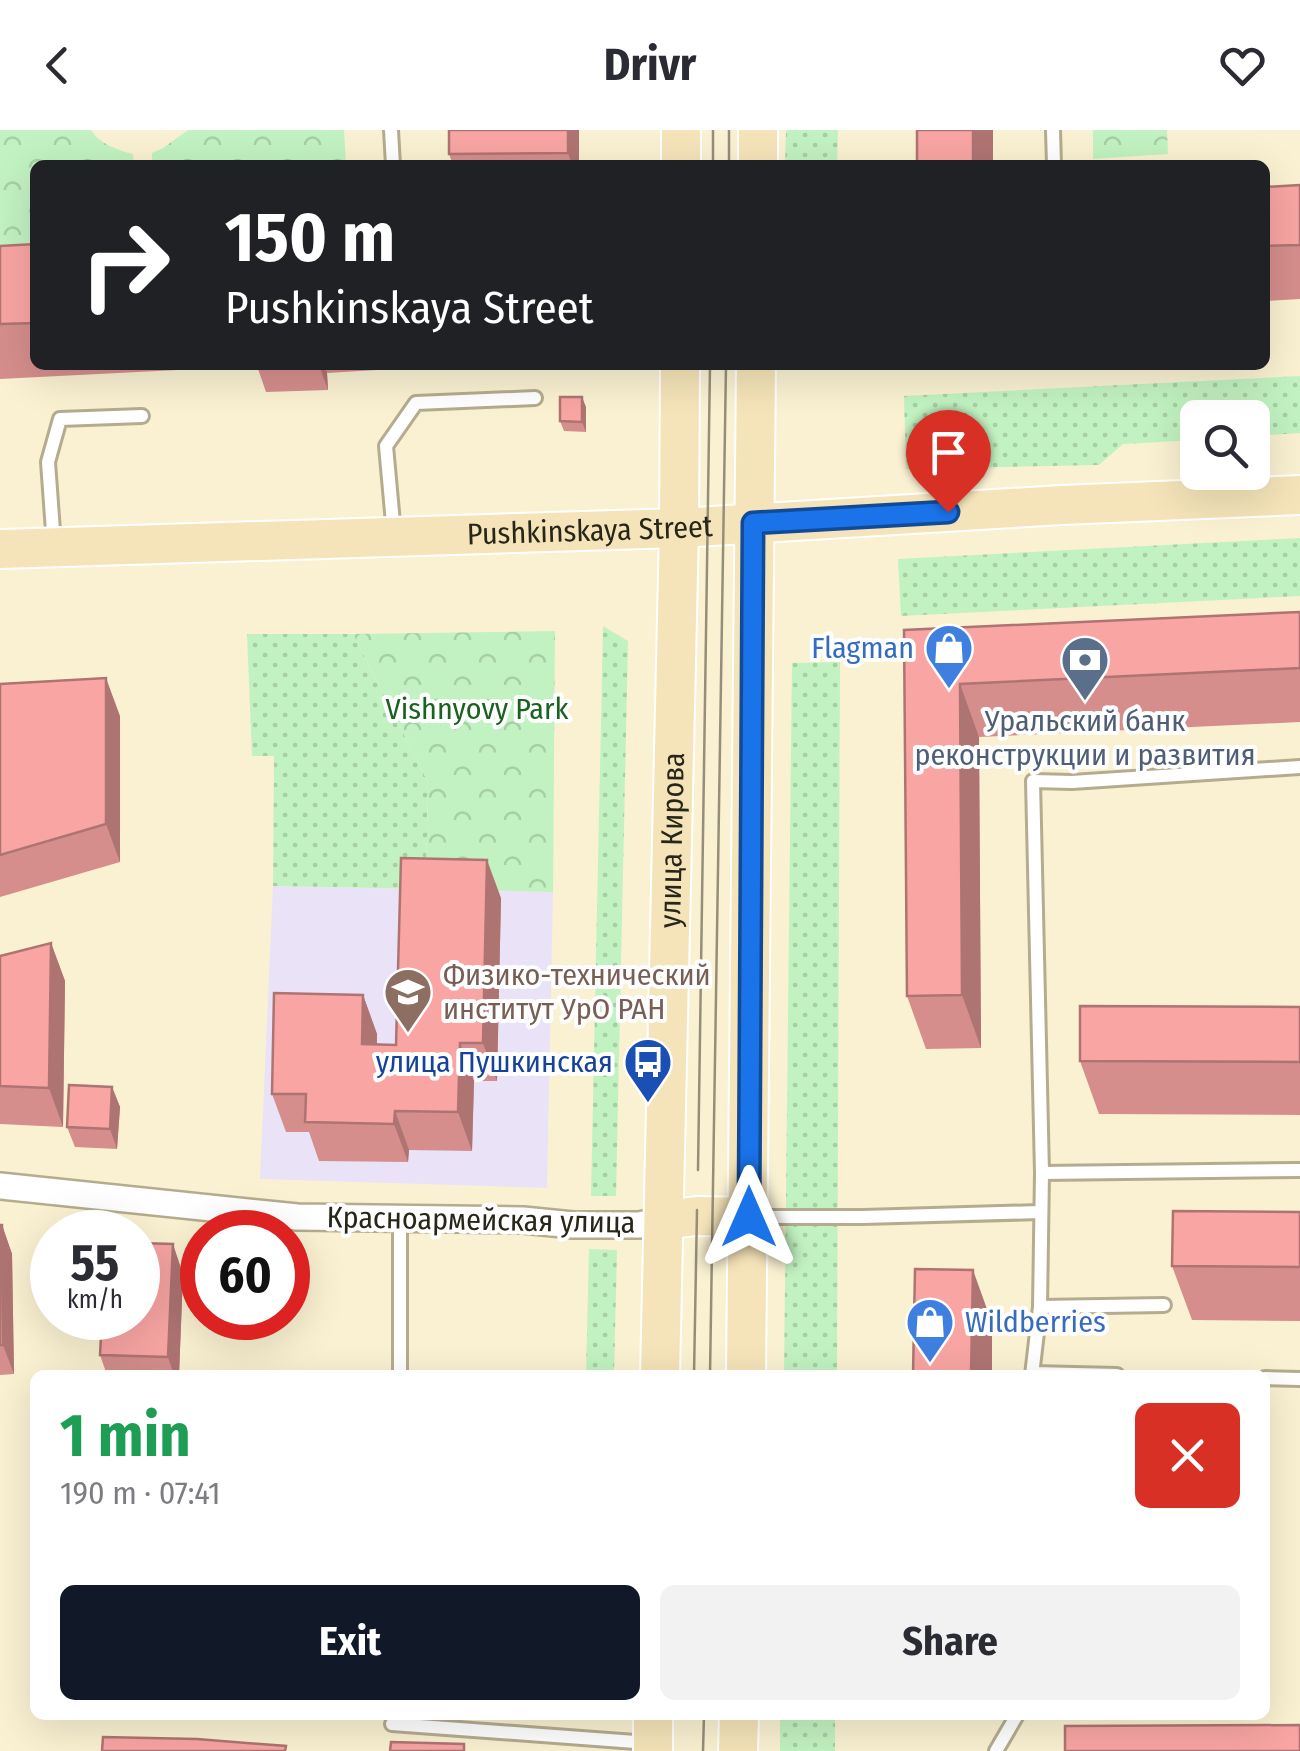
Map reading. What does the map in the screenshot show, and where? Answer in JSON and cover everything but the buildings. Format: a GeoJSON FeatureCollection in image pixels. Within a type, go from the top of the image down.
{"type":"FeatureCollection","features":[{"type":"Feature","properties":{"kind":"main road"},"geometry":{"type":"LineString","coordinates":[[681,130],[681,160]]}},
{"type":"Feature","properties":{"kind":"main road"},"geometry":{"type":"LineString","coordinates":[[758,130],[758,160]]}},
{"type":"Feature","properties":{"kind":"main road","name":"улица Кирова"},"geometry":{"type":"LineString","coordinates":[[660,1370],[680,370]]}},
{"type":"Feature","properties":{"kind":"main road"},"geometry":{"type":"LineString","coordinates":[[746,1370],[756,370]]}},
{"type":"Feature","properties":{"kind":"main road","name":"Pushkinskaya Street"},"geometry":{"type":"LineString","coordinates":[[0,550],[679,528],[1300,495]]}},
{"type":"Feature","properties":{"kind":"main road"},"geometry":{"type":"LineString","coordinates":[[664,1220],[749,1217]]}},
{"type":"Feature","properties":{"kind":"main road"},"geometry":{"type":"LineString","coordinates":[[738,1751],[739,1720]]}},
{"type":"Feature","properties":{"kind":"street","name":"Красноармейская улица"},"geometry":{"type":"LineString","coordinates":[[0,1186],[297,1217],[523,1220],[573,1225],[639,1225],[664,1220]]}},
{"type":"Feature","properties":{"kind":"lane"},"geometry":{"type":"LineString","coordinates":[[391,130],[394,160]]}},
{"type":"Feature","properties":{"kind":"lane"},"geometry":{"type":"LineString","coordinates":[[1053,130],[1054,160]]}},
{"type":"Feature","properties":{"kind":"lane"},"geometry":{"type":"LineString","coordinates":[[394,536],[386,446],[416,403],[535,398]]}},
{"type":"Feature","properties":{"kind":"lane"},"geometry":{"type":"LineString","coordinates":[[54,547],[48,462],[60,419],[142,416]]}},
{"type":"Feature","properties":{"kind":"lane"},"geometry":{"type":"LineString","coordinates":[[1032,1370],[1040,1307],[1042,1173],[1033,781],[1072,782],[1300,766]]}},
{"type":"Feature","properties":{"kind":"lane"},"geometry":{"type":"LineString","coordinates":[[1042,1173],[1300,1170]]}},
{"type":"Feature","properties":{"kind":"lane"},"geometry":{"type":"LineString","coordinates":[[749,1217],[1040,1212]]}},
{"type":"Feature","properties":{"kind":"lane"},"geometry":{"type":"LineString","coordinates":[[400,1219],[400,1370]]}},
{"type":"Feature","properties":{"kind":"lane"},"geometry":{"type":"LineString","coordinates":[[1040,1307],[1164,1305]]}},
{"type":"Feature","properties":{"kind":"lane"},"geometry":{"type":"LineString","coordinates":[[1270,1378],[1300,1379]]}},
{"type":"Feature","properties":{"kind":"lane"},"geometry":{"type":"LineString","coordinates":[[996,1751],[1014,1720]]}},
{"type":"Feature","properties":{"kind":"lane"},"geometry":{"type":"LineString","coordinates":[[392,1724],[653,1736]]}},
{"type":"Feature","properties":{"kind":"shaded area","name":"Физико-технический институт УрО РАН"},"geometry":{"type":"Polygon","coordinates":[[[273,886],[553,892],[547,1188],[260,1179],[273,886]]]}},
{"type":"Feature","properties":{"kind":"green space"},"geometry":{"type":"Polygon","coordinates":[[[0,130],[91,130],[109,146],[133,154],[134,160],[30,160],[30,266],[0,269],[0,130]]]}},
{"type":"Feature","properties":{"kind":"green space"},"geometry":{"type":"Polygon","coordinates":[[[188,130],[344,130],[346,160],[152,160],[152,153],[188,130]]]}},
{"type":"Feature","properties":{"kind":"green space"},"geometry":{"type":"Polygon","coordinates":[[[786,130],[838,130],[837,160],[785,160],[786,130]]]}},
{"type":"Feature","properties":{"kind":"green space"},"geometry":{"type":"Polygon","coordinates":[[[1093,130],[1167,130],[1168,154],[1093,159],[1093,130]]]}},
{"type":"Feature","properties":{"kind":"green space"},"geometry":{"type":"Polygon","coordinates":[[[1300,376],[1300,433],[1270,435],[1270,400],[1180,400],[1180,441],[1123,444],[1099,465],[906,469],[904,396],[1300,376]]]}},
{"type":"Feature","properties":{"kind":"green space"},"geometry":{"type":"Polygon","coordinates":[[[1300,538],[1300,596],[901,616],[898,559],[1300,538]]]}},
{"type":"Feature","properties":{"kind":"green space"},"geometry":{"type":"Polygon","coordinates":[[[603,626],[628,641],[616,1196],[591,1196],[603,626]]]}},
{"type":"Feature","properties":{"kind":"green space","name":"Vishnyovy Park"},"geometry":{"type":"Polygon","coordinates":[[[555,631],[553,892],[426,889],[428,782],[353,634],[555,631]]]}},
{"type":"Feature","properties":{"kind":"green space"},"geometry":{"type":"Polygon","coordinates":[[[247,634],[353,634],[428,782],[426,889],[273,886],[274,756],[252,756],[247,634]]]}},
{"type":"Feature","properties":{"kind":"green space"},"geometry":{"type":"Polygon","coordinates":[[[840,662],[837,1370],[784,1370],[792,663],[840,662]]]}},
{"type":"Feature","properties":{"kind":"green space"},"geometry":{"type":"Polygon","coordinates":[[[589,1249],[617,1250],[614,1370],[586,1370],[589,1249]]]}},
{"type":"Feature","properties":{"kind":"green space"},"geometry":{"type":"Polygon","coordinates":[[[780,1720],[835,1720],[835,1751],[780,1751],[780,1720]]]}},
{"type":"Feature","properties":{"kind":"tram line"},"geometry":{"type":"LineString","coordinates":[[713,130],[713,160]]}},
{"type":"Feature","properties":{"kind":"tram line"},"geometry":{"type":"LineString","coordinates":[[729,130],[729,160]]}},
{"type":"Feature","properties":{"kind":"tram line"},"geometry":{"type":"LineString","coordinates":[[698,1170],[710,370]]}},
{"type":"Feature","properties":{"kind":"tram line"},"geometry":{"type":"LineString","coordinates":[[710,1370],[726,370]]}},
{"type":"Feature","properties":{"kind":"tram line"},"geometry":{"type":"LineString","coordinates":[[694,1370],[697,1210]]}},
{"type":"Feature","properties":{"kind":"tram line"},"geometry":{"type":"LineString","coordinates":[[703,1751],[704,1720]]}},
{"type":"Feature","properties":{"kind":"place","name":"Flagman"},"geometry":{"type":"Point","coordinates":[949,690]}},
{"type":"Feature","properties":{"kind":"place","name":"Уральский банк реконструкции и развития"},"geometry":{"type":"Point","coordinates":[1085,702]}},
{"type":"Feature","properties":{"kind":"place","name":"Физико-технический институт УрО РАН"},"geometry":{"type":"Point","coordinates":[408,1034]}},
{"type":"Feature","properties":{"kind":"place","name":"улица Пушкинская"},"geometry":{"type":"Point","coordinates":[648,1104]}},
{"type":"Feature","properties":{"kind":"place","name":"Wildberries"},"geometry":{"type":"Point","coordinates":[930,1364]}},
{"type":"Feature","properties":{"kind":"route"},"geometry":{"type":"LineString","coordinates":[[749,1217],[753,523],[948,512]]}}]}
